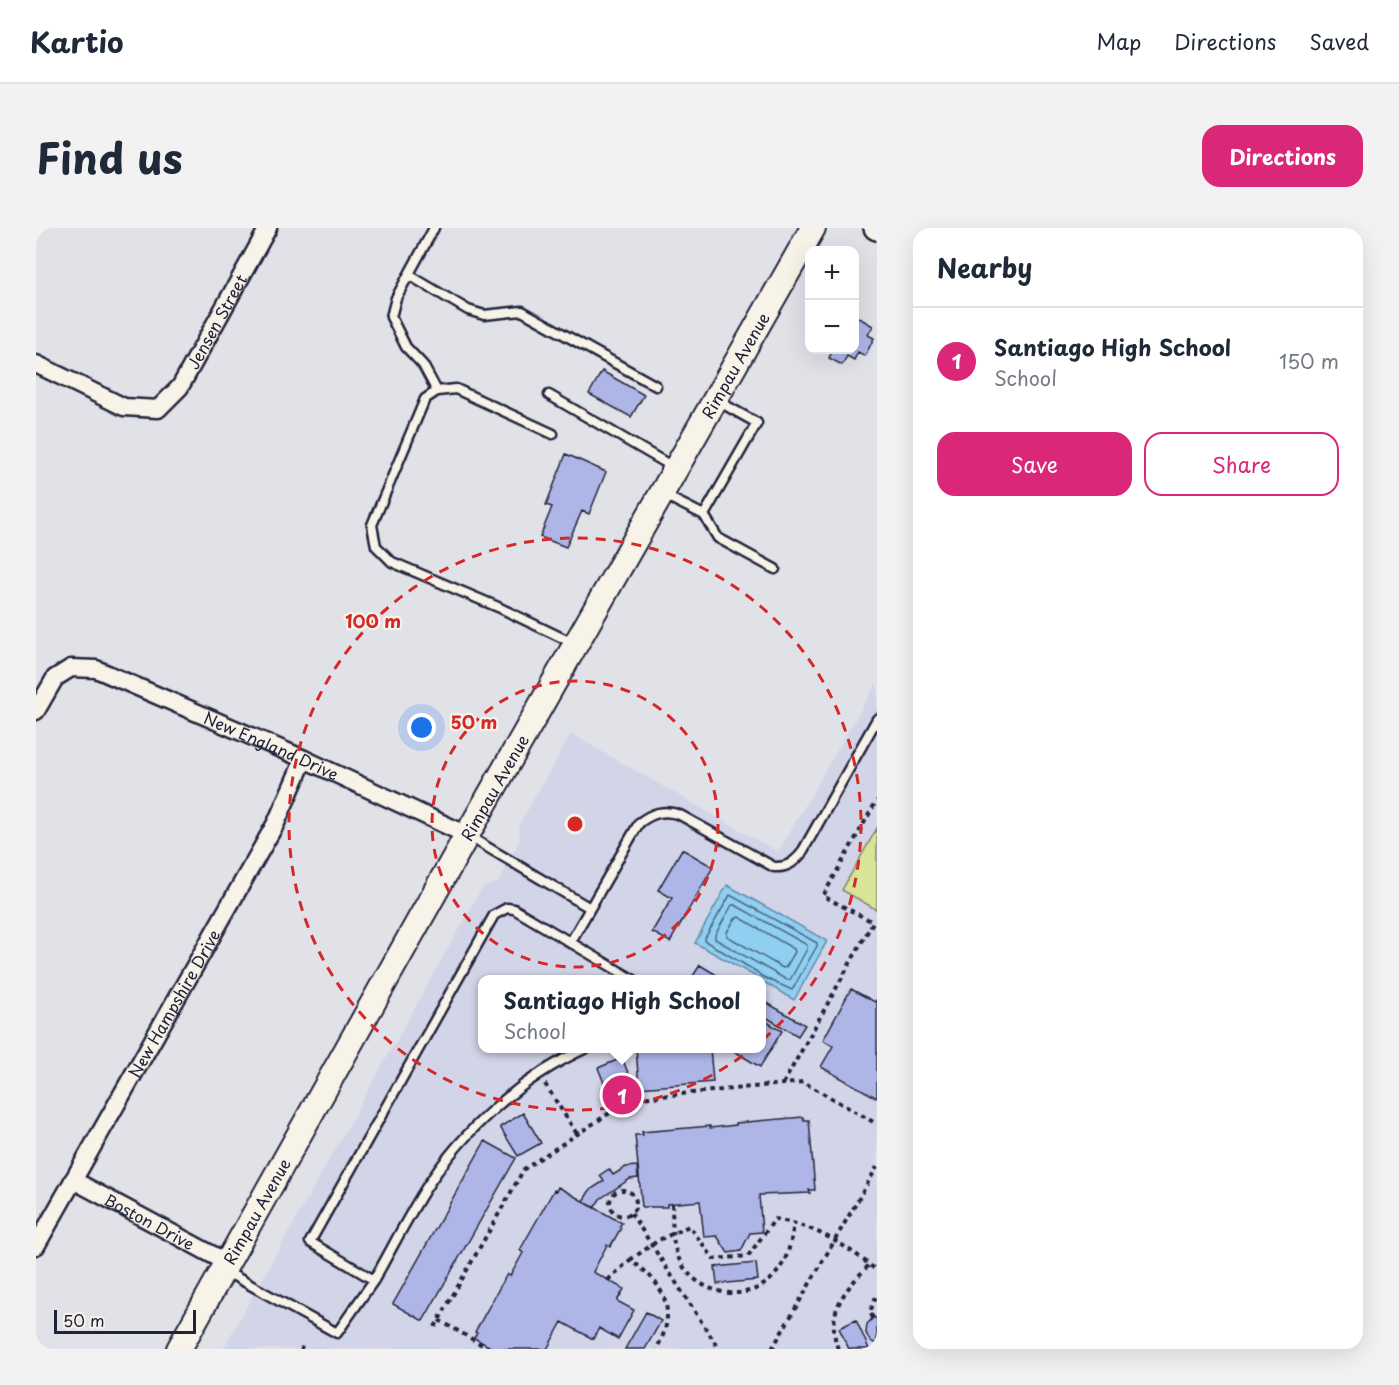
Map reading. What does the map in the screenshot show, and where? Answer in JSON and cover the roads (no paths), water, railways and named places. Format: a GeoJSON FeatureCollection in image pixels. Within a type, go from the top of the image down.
{"type":"FeatureCollection","features":[{"type":"Feature","properties":{"kind":"main road","name":"Rimpau Avenue"},"geometry":{"type":"LineString","coordinates":[[179,1349],[467,835],[813,228]]}},
{"type":"Feature","properties":{"kind":"street","name":"Jensen Street"},"geometry":{"type":"LineString","coordinates":[[36,364],[124,407],[158,410],[180,387],[268,228]]}},
{"type":"Feature","properties":{"kind":"street","name":"New England Drive"},"geometry":{"type":"LineString","coordinates":[[36,711],[55,678],[71,668],[96,669],[304,759],[467,835]]}},
{"type":"Feature","properties":{"kind":"street","name":"New Hampshire Drive"},"geometry":{"type":"LineString","coordinates":[[36,1246],[276,822],[304,759]]}},
{"type":"Feature","properties":{"kind":"street","name":"Boston Drive"},"geometry":{"type":"LineString","coordinates":[[74,1180],[224,1266]]}},
{"type":"Feature","properties":{"kind":"lane"},"geometry":{"type":"LineString","coordinates":[[435,228],[396,298],[391,317],[406,347],[423,365],[437,391]]}},
{"type":"Feature","properties":{"kind":"lane"},"geometry":{"type":"LineString","coordinates":[[409,275],[468,310],[483,315],[522,311],[656,386]]}},
{"type":"Feature","properties":{"kind":"lane"},"geometry":{"type":"LineString","coordinates":[[553,434],[456,389],[437,391],[425,399],[372,525],[375,546],[392,562],[498,607],[575,645]]}},
{"type":"Feature","properties":{"kind":"lane"},"geometry":{"type":"LineString","coordinates":[[549,395],[676,469]]}},
{"type":"Feature","properties":{"kind":"lane"},"geometry":{"type":"LineString","coordinates":[[704,515],[757,423],[716,399]]}},
{"type":"Feature","properties":{"kind":"lane"},"geometry":{"type":"LineString","coordinates":[[662,494],[704,515],[718,538],[775,569]]}},
{"type":"Feature","properties":{"kind":"lane"},"geometry":{"type":"LineString","coordinates":[[570,943],[639,823],[656,813],[666,811],[680,814],[774,867],[790,864],[801,854],[877,719]]}},
{"type":"Feature","properties":{"kind":"lane"},"geometry":{"type":"LineString","coordinates":[[467,835],[590,908]]}},
{"type":"Feature","properties":{"kind":"lane"},"geometry":{"type":"LineString","coordinates":[[374,1280],[310,1242],[494,915],[507,908],[514,909],[625,975]]}},
{"type":"Feature","properties":{"kind":"lane"},"geometry":{"type":"LineString","coordinates":[[224,1266],[337,1333],[374,1280],[425,1189],[470,1132],[503,1100],[539,1075],[577,1053]]}},
{"type":"Feature","properties":{"kind":"water"},"geometry":{"type":"Polygon","coordinates":[[[727,885],[827,941],[794,1000],[766,983],[766,975],[753,975],[695,943],[727,885]]]}},
{"type":"Feature","properties":{"kind":"place","name":"Santiago High School"},"geometry":{"type":"Point","coordinates":[622,1095]}}]}
